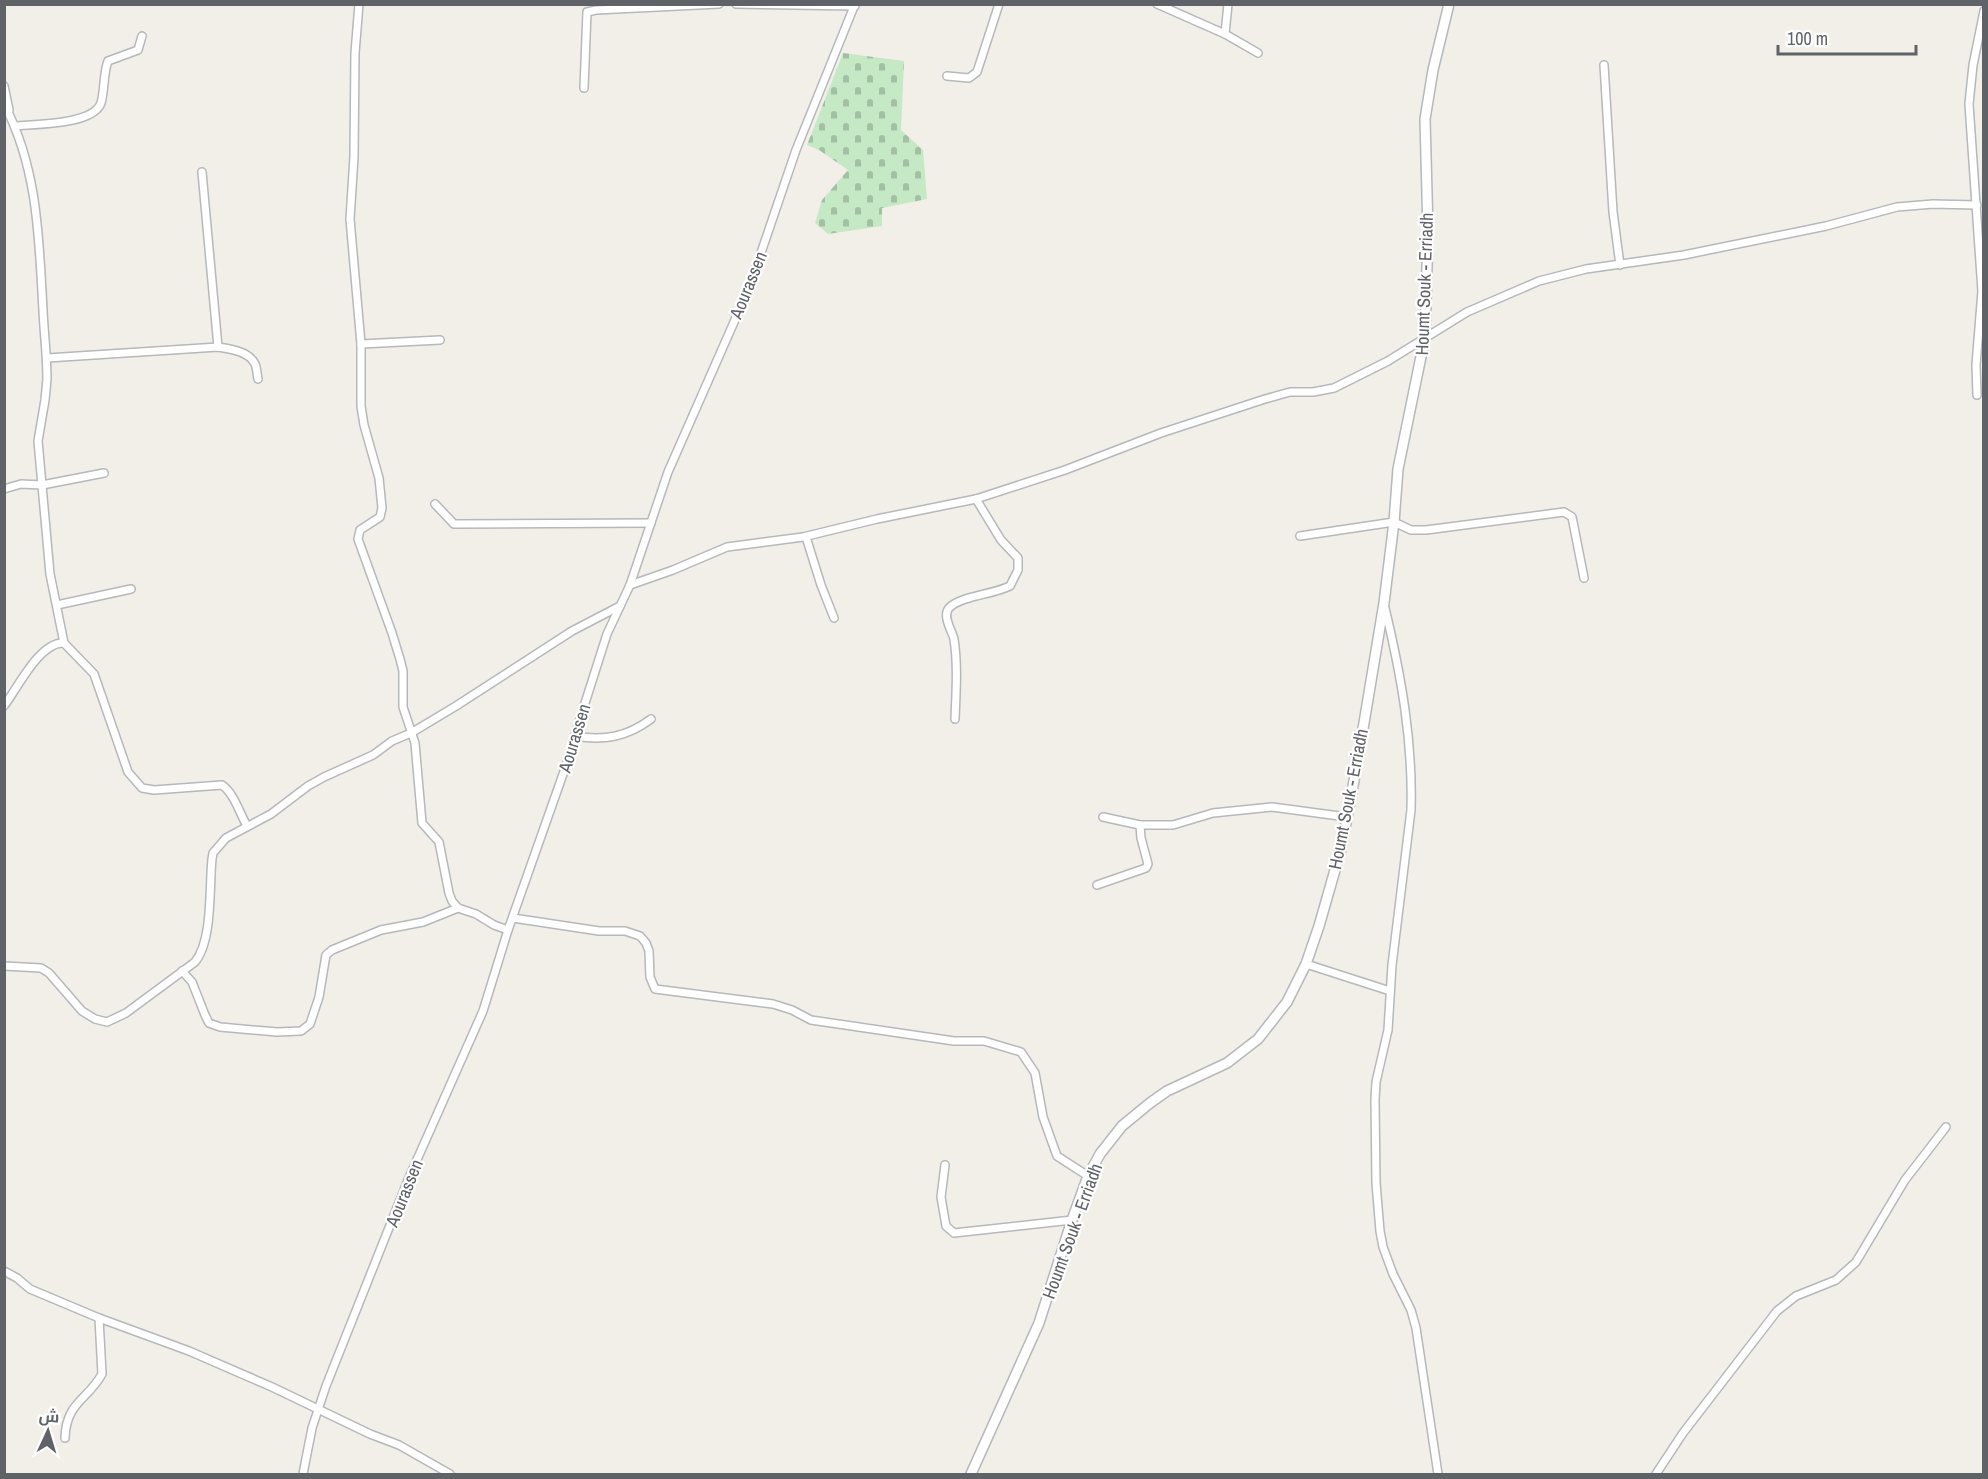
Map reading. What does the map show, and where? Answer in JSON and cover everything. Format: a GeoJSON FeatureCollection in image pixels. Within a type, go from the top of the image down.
{"type":"FeatureCollection","features":[{"type":"Feature","properties":{"kind":"street"},"geometry":{"type":"LineString","coordinates":[[359,4],[355,53],[354,157],[350,219],[361,344],[361,396],[364,425],[379,478],[382,508],[380,517],[360,530],[358,539],[392,633],[403,671],[403,707],[415,743],[422,823],[439,842],[452,901],[458,908],[508,930]]}},
{"type":"Feature","properties":{"kind":"street"},"geometry":{"type":"LineString","coordinates":[[584,88],[587,12],[719,4]]}},
{"type":"Feature","properties":{"kind":"street"},"geometry":{"type":"LineString","coordinates":[[736,4],[855,5]]}},
{"type":"Feature","properties":{"kind":"street"},"geometry":{"type":"LineString","coordinates":[[947,76],[969,78],[977,72],[999,4]]}},
{"type":"Feature","properties":{"kind":"street"},"geometry":{"type":"LineString","coordinates":[[1158,4],[1225,34],[1258,53]]}},
{"type":"Feature","properties":{"kind":"street"},"geometry":{"type":"LineString","coordinates":[[1225,34],[1228,4]]}},
{"type":"Feature","properties":{"kind":"street","name":"Houmt Souk - Erriadh"},"geometry":{"type":"LineString","coordinates":[[971,1474],[1039,1323],[1072,1220],[1088,1176],[1100,1154],[1122,1125],[1150,1103],[1167,1091],[1227,1063],[1258,1039],[1287,1002],[1306,964],[1330,889],[1347,817],[1384,603],[1398,469],[1425,337],[1428,231],[1425,119],[1433,70],[1449,4]]}},
{"type":"Feature","properties":{"kind":"street","name":"Aourassen"},"geometry":{"type":"LineString","coordinates":[[303,1474],[318,1409],[408,1180],[483,1011],[508,930],[568,760],[607,634],[630,585],[668,472],[749,288],[796,150],[855,5]]}},
{"type":"Feature","properties":{"kind":"street"},"geometry":{"type":"LineString","coordinates":[[1977,395],[1976,365],[1982,309],[1970,104],[1973,64],[1983,11]]}},
{"type":"Feature","properties":{"kind":"street"},"geometry":{"type":"LineString","coordinates":[[15,126],[66,121],[86,117],[95,112],[101,101],[108,62],[138,50],[142,36]]}},
{"type":"Feature","properties":{"kind":"street"},"geometry":{"type":"LineString","coordinates":[[1604,65],[1613,212],[1620,265]]}},
{"type":"Feature","properties":{"kind":"street"},"geometry":{"type":"LineString","coordinates":[[4,86],[11,116]]}},
{"type":"Feature","properties":{"kind":"street"},"geometry":{"type":"LineString","coordinates":[[4,104],[15,126],[34,193],[40,240],[47,358],[45,400],[38,441],[49,564],[64,643],[94,674],[123,761],[141,788],[154,790],[222,785],[231,794],[247,826]]}},
{"type":"Feature","properties":{"kind":"street"},"geometry":{"type":"LineString","coordinates":[[202,172],[218,347]]}},
{"type":"Feature","properties":{"kind":"street"},"geometry":{"type":"LineString","coordinates":[[630,585],[727,547],[806,537],[877,519],[976,499],[1065,470],[1161,433],[1265,399],[1290,392],[1312,392],[1334,388],[1388,361],[1425,337],[1491,301],[1539,281],[1586,269],[1684,255],[1826,225],[1897,207],[1933,204],[1977,205]]}},
{"type":"Feature","properties":{"kind":"street"},"geometry":{"type":"LineString","coordinates":[[361,344],[440,340]]}},
{"type":"Feature","properties":{"kind":"street"},"geometry":{"type":"LineString","coordinates":[[47,358],[218,347],[236,350],[247,356],[255,363],[258,379]]}},
{"type":"Feature","properties":{"kind":"street"},"geometry":{"type":"LineString","coordinates":[[4,489],[21,484],[42,485],[104,473]]}},
{"type":"Feature","properties":{"kind":"street"},"geometry":{"type":"LineString","coordinates":[[955,719],[954,639],[947,614],[950,608],[962,601],[1010,586],[1019,564],[1018,558],[1001,540],[976,499]]}},
{"type":"Feature","properties":{"kind":"street"},"geometry":{"type":"LineString","coordinates":[[435,504],[454,524],[651,523]]}},
{"type":"Feature","properties":{"kind":"street"},"geometry":{"type":"LineString","coordinates":[[1300,536],[1394,522],[1411,530],[1426,530],[1558,512],[1568,513],[1572,517],[1584,578]]}},
{"type":"Feature","properties":{"kind":"street"},"geometry":{"type":"LineString","coordinates":[[806,537],[834,618]]}},
{"type":"Feature","properties":{"kind":"street"},"geometry":{"type":"LineString","coordinates":[[57,605],[130,589]]}},
{"type":"Feature","properties":{"kind":"street"},"geometry":{"type":"LineString","coordinates":[[1384,603],[1406,708],[1410,747],[1411,810],[1404,853],[1388,1030],[1376,1082],[1376,1183],[1383,1247],[1393,1274],[1412,1310],[1416,1328],[1438,1474]]}},
{"type":"Feature","properties":{"kind":"street"},"geometry":{"type":"LineString","coordinates":[[4,966],[41,968],[82,1011],[95,1019],[107,1022],[126,1013],[195,962],[202,953],[213,853],[226,838],[271,814],[324,777],[373,755],[392,741],[411,733],[544,648],[620,606]]}},
{"type":"Feature","properties":{"kind":"street"},"geometry":{"type":"LineString","coordinates":[[4,706],[36,659],[54,644],[64,643]]}},
{"type":"Feature","properties":{"kind":"street"},"geometry":{"type":"LineString","coordinates":[[575,736],[594,739],[616,736],[633,732],[651,719]]}},
{"type":"Feature","properties":{"kind":"street"},"geometry":{"type":"LineString","coordinates":[[1103,817],[1140,825],[1173,825],[1213,813],[1272,807],[1347,817]]}},
{"type":"Feature","properties":{"kind":"street"},"geometry":{"type":"LineString","coordinates":[[1097,885],[1146,868],[1148,864],[1140,825]]}},
{"type":"Feature","properties":{"kind":"street"},"geometry":{"type":"LineString","coordinates":[[182,971],[192,982],[209,1023],[220,1027],[277,1032],[301,1031],[310,1024],[319,997],[326,955],[332,950],[381,930],[423,922],[458,908]]}},
{"type":"Feature","properties":{"kind":"street"},"geometry":{"type":"LineString","coordinates":[[513,918],[599,931],[624,931],[639,936],[646,943],[649,951],[651,983],[655,989],[773,1004],[792,1010],[811,1020],[954,1041],[984,1041],[1021,1052],[1035,1073],[1043,1117],[1057,1156],[1088,1176]]}},
{"type":"Feature","properties":{"kind":"street"},"geometry":{"type":"LineString","coordinates":[[1306,964],[1390,991]]}},
{"type":"Feature","properties":{"kind":"street"},"geometry":{"type":"LineString","coordinates":[[1656,1474],[1683,1433],[1777,1311],[1796,1296],[1836,1280],[1856,1262],[1905,1180],[1946,1127]]}},
{"type":"Feature","properties":{"kind":"street"},"geometry":{"type":"LineString","coordinates":[[945,1165],[941,1197],[946,1226],[954,1233],[1072,1220]]}},
{"type":"Feature","properties":{"kind":"street"},"geometry":{"type":"LineString","coordinates":[[4,1271],[30,1289],[99,1318],[189,1351],[399,1445],[450,1474]]}},
{"type":"Feature","properties":{"kind":"street"},"geometry":{"type":"LineString","coordinates":[[65,1438],[65,1423],[71,1411],[102,1374],[99,1318]]}},
{"type":"Feature","properties":{"kind":"green space"},"geometry":{"type":"Polygon","coordinates":[[[843,53],[904,61],[901,130],[923,150],[927,199],[882,208],[882,226],[828,234],[815,223],[822,200],[848,170],[819,150],[807,145],[843,53]]]}}]}
